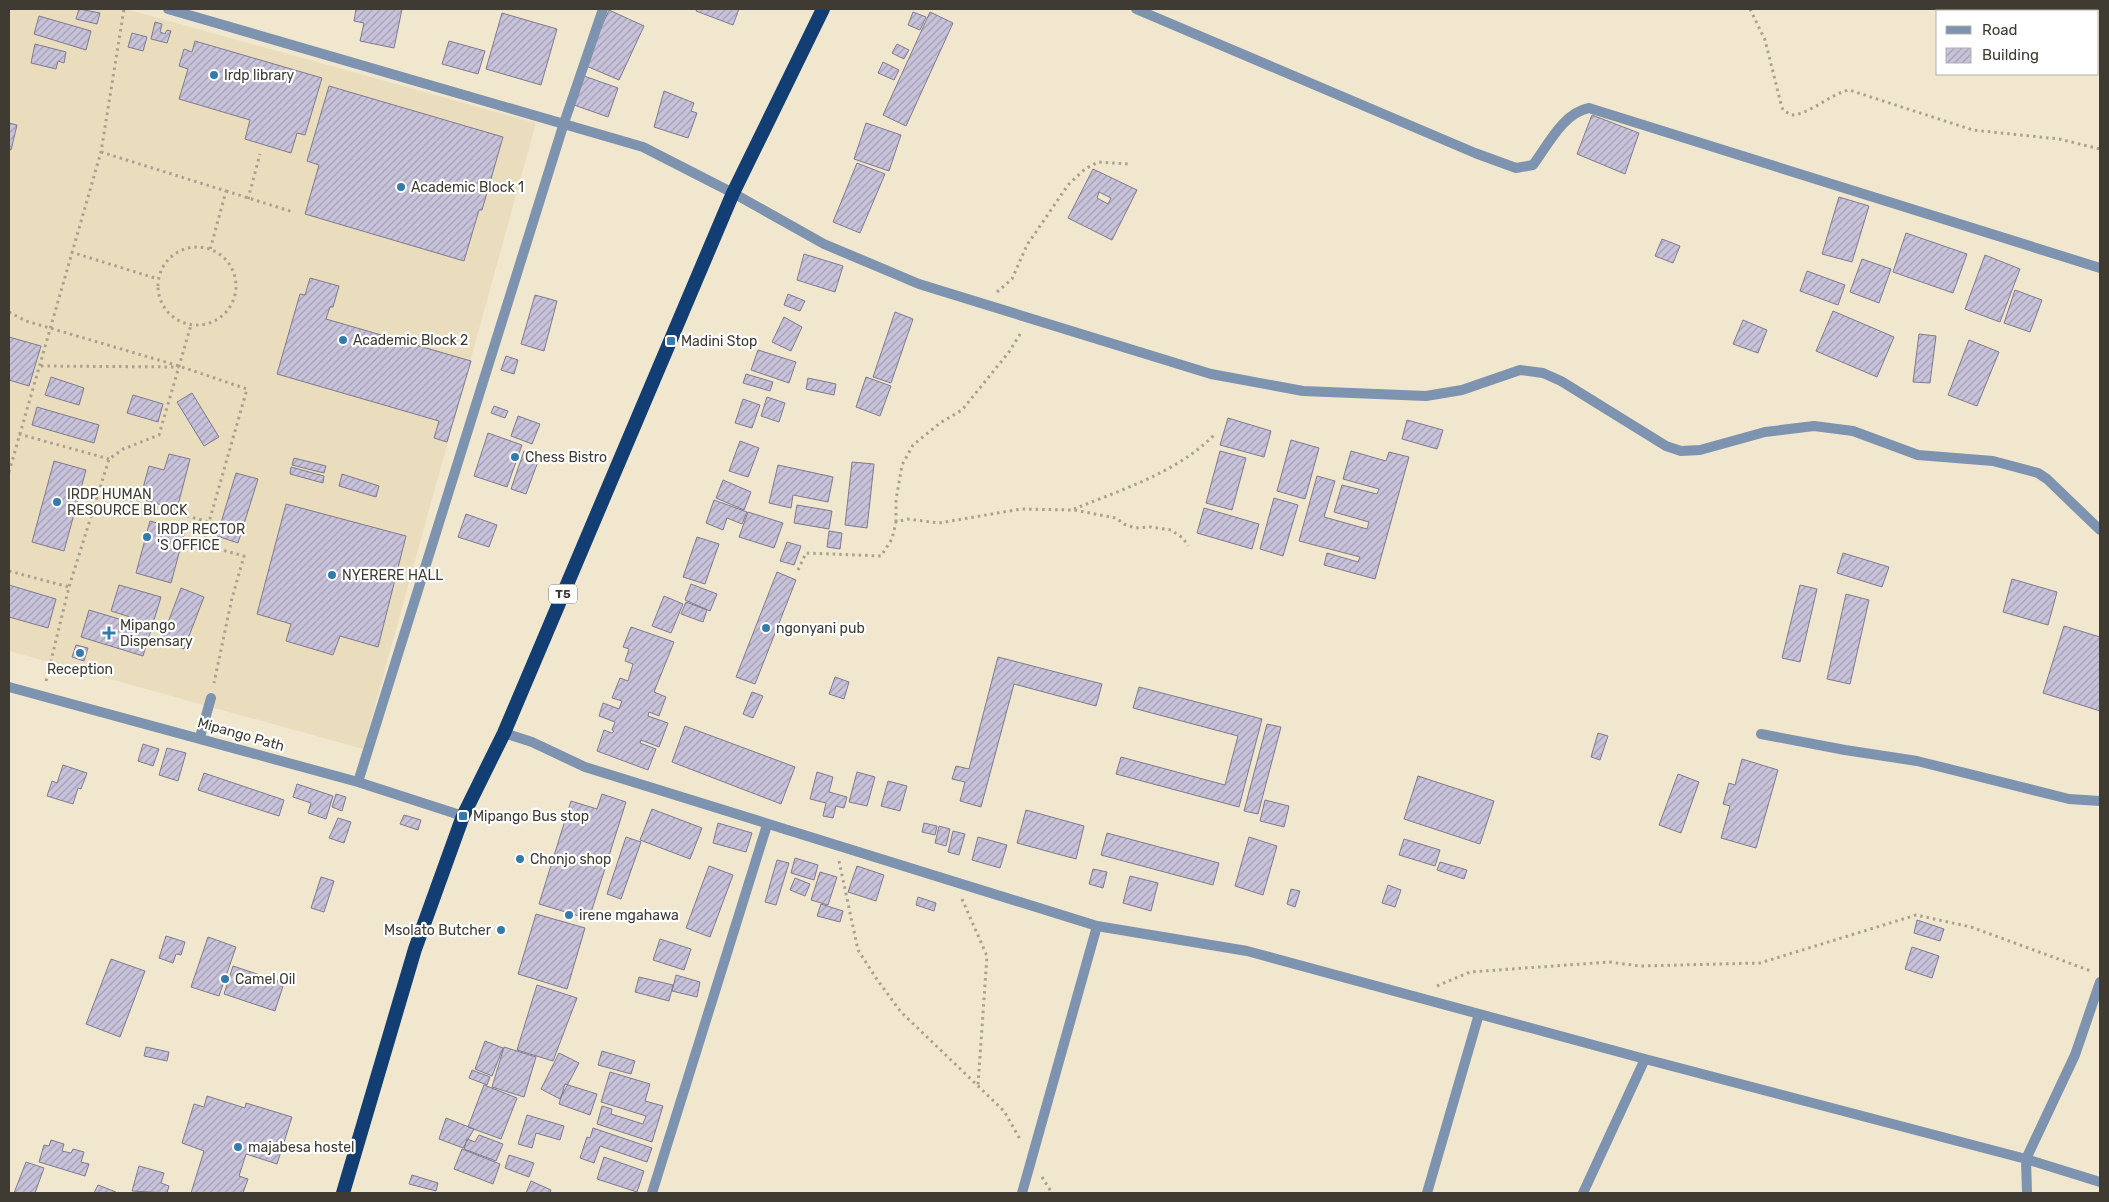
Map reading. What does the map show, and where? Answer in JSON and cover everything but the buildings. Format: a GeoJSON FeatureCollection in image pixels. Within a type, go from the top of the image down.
{"type":"FeatureCollection","features":[{"type":"Feature","properties":{"kind":"highway","name":"T5"},"geometry":{"type":"LineString","coordinates":[[343,1193],[415,949],[463,816],[504,733],[733,193],[823,9]]}},
{"type":"Feature","properties":{"kind":"street"},"geometry":{"type":"LineString","coordinates":[[168,9],[643,147],[733,193],[824,244],[919,284],[1211,374],[1303,391],[1426,396],[1462,390],[1520,370],[1543,373],[1562,381],[1666,446],[1681,451],[1700,450],[1775,431],[1814,426],[1853,431],[1918,455],[1993,461],[2038,472],[2048,479],[2100,530]]}},
{"type":"Feature","properties":{"kind":"street"},"geometry":{"type":"LineString","coordinates":[[358,782],[564,123],[603,9]]}},
{"type":"Feature","properties":{"kind":"street"},"geometry":{"type":"LineString","coordinates":[[1136,9],[1474,153],[1516,168],[1533,165],[1563,124],[1580,110],[1589,108],[2100,268]]}},
{"type":"Feature","properties":{"kind":"street","name":"Mipango Path"},"geometry":{"type":"LineString","coordinates":[[9,687],[200,737],[358,782],[463,816]]}},
{"type":"Feature","properties":{"kind":"street"},"geometry":{"type":"LineString","coordinates":[[200,737],[210,698]]}},
{"type":"Feature","properties":{"kind":"street"},"geometry":{"type":"LineString","coordinates":[[504,733],[532,742],[585,767],[767,825],[836,843],[1097,926],[1247,951],[2026,1159],[2100,1182]]}},
{"type":"Feature","properties":{"kind":"street"},"geometry":{"type":"LineString","coordinates":[[1761,734],[1917,761],[2069,800],[2100,801]]}},
{"type":"Feature","properties":{"kind":"street"},"geometry":{"type":"LineString","coordinates":[[652,1193],[767,825]]}},
{"type":"Feature","properties":{"kind":"street"},"geometry":{"type":"LineString","coordinates":[[1022,1193],[1097,926]]}},
{"type":"Feature","properties":{"kind":"street"},"geometry":{"type":"LineString","coordinates":[[2027,1193],[2026,1159],[2075,1055],[2100,982]]}},
{"type":"Feature","properties":{"kind":"street"},"geometry":{"type":"LineString","coordinates":[[1427,1193],[1479,1014]]}},
{"type":"Feature","properties":{"kind":"street"},"geometry":{"type":"LineString","coordinates":[[1583,1193],[1646,1059]]}},
{"type":"Feature","properties":{"kind":"path"},"geometry":{"type":"LineString","coordinates":[[9,472],[101,152],[124,9]]}},
{"type":"Feature","properties":{"kind":"path"},"geometry":{"type":"LineString","coordinates":[[1750,9],[1764,40],[1781,104],[1784,110],[1791,115],[1806,110],[1836,93],[1849,90],[1973,130],[2059,139],[2100,149]]}},
{"type":"Feature","properties":{"kind":"path"},"geometry":{"type":"LineString","coordinates":[[101,152],[293,212]]}},
{"type":"Feature","properties":{"kind":"path"},"geometry":{"type":"LineString","coordinates":[[248,199],[260,154]]}},
{"type":"Feature","properties":{"kind":"path"},"geometry":{"type":"LineString","coordinates":[[984,304],[1012,279],[1027,245],[1068,185],[1085,169],[1098,162],[1128,164]]}},
{"type":"Feature","properties":{"kind":"path"},"geometry":{"type":"LineString","coordinates":[[210,250],[226,191]]}},
{"type":"Feature","properties":{"kind":"path"},"geometry":{"type":"LineString","coordinates":[[195,247],[210,250],[226,260],[232,270],[235,294],[224,314],[205,324],[191,325],[182,322],[165,308],[158,289],[158,279],[161,269],[175,253],[195,247]]}},
{"type":"Feature","properties":{"kind":"path"},"geometry":{"type":"LineString","coordinates":[[71,252],[158,279]]}},
{"type":"Feature","properties":{"kind":"path"},"geometry":{"type":"LineString","coordinates":[[9,312],[26,321],[247,389],[203,545],[244,556],[232,598],[210,698]]}},
{"type":"Feature","properties":{"kind":"path"},"geometry":{"type":"LineString","coordinates":[[798,570],[806,553],[881,556],[892,539],[896,522],[896,500],[902,465],[913,445],[940,423],[962,410],[1009,352],[1029,318]]}},
{"type":"Feature","properties":{"kind":"path"},"geometry":{"type":"LineString","coordinates":[[42,695],[69,587],[109,459],[123,449],[160,435],[191,325]]}},
{"type":"Feature","properties":{"kind":"path"},"geometry":{"type":"LineString","coordinates":[[41,366],[179,367]]}},
{"type":"Feature","properties":{"kind":"path"},"geometry":{"type":"LineString","coordinates":[[19,434],[109,459]]}},
{"type":"Feature","properties":{"kind":"path"},"geometry":{"type":"LineString","coordinates":[[1074,510],[1160,473],[1206,444],[1214,435]]}},
{"type":"Feature","properties":{"kind":"path"},"geometry":{"type":"LineString","coordinates":[[99,492],[210,522]]}},
{"type":"Feature","properties":{"kind":"path"},"geometry":{"type":"LineString","coordinates":[[896,522],[908,519],[939,523],[1021,509],[1074,510],[1116,518],[1124,524],[1135,528],[1151,527],[1171,530],[1183,538],[1188,546]]}},
{"type":"Feature","properties":{"kind":"path"},"geometry":{"type":"LineString","coordinates":[[9,571],[69,587]]}},
{"type":"Feature","properties":{"kind":"path"},"geometry":{"type":"LineString","coordinates":[[836,843],[858,950],[901,1012],[1004,1112],[1032,1161]]}},
{"type":"Feature","properties":{"kind":"path"},"geometry":{"type":"LineString","coordinates":[[952,881],[986,956],[978,1086]]}},
{"type":"Feature","properties":{"kind":"path"},"geometry":{"type":"LineString","coordinates":[[1413,996],[1470,972],[1608,962],[1640,966],[1760,963],[1916,915],[1971,927],[2100,974]]}},
{"type":"Feature","properties":{"kind":"shaded area"},"geometry":{"type":"Polygon","coordinates":[[[9,9],[126,9],[536,123],[363,749],[9,651],[9,9]]]}},
{"type":"Feature","properties":{"kind":"place","name":"Irdp library"},"geometry":{"type":"Point","coordinates":[214,75]}},
{"type":"Feature","properties":{"kind":"place","name":"Academic Block 1"},"geometry":{"type":"Point","coordinates":[401,187]}},
{"type":"Feature","properties":{"kind":"place","name":"Academic Block 2"},"geometry":{"type":"Point","coordinates":[343,340]}},
{"type":"Feature","properties":{"kind":"place","name":"Madini Stop"},"geometry":{"type":"Point","coordinates":[671,341]}},
{"type":"Feature","properties":{"kind":"place","name":"Chess Bistro"},"geometry":{"type":"Point","coordinates":[515,457]}},
{"type":"Feature","properties":{"kind":"place","name":"IRDP HUMAN RESOURCE BLOCK"},"geometry":{"type":"Point","coordinates":[57,502]}},
{"type":"Feature","properties":{"kind":"place","name":"IRDP RECTOR 'S OFFICE"},"geometry":{"type":"Point","coordinates":[147,537]}},
{"type":"Feature","properties":{"kind":"place","name":"NYERERE HALL"},"geometry":{"type":"Point","coordinates":[332,575]}},
{"type":"Feature","properties":{"kind":"place","name":"ngonyani pub"},"geometry":{"type":"Point","coordinates":[766,628]}},
{"type":"Feature","properties":{"kind":"place","name":"Mipango Dispensary"},"geometry":{"type":"Point","coordinates":[109,633]}},
{"type":"Feature","properties":{"kind":"place","name":"Reception"},"geometry":{"type":"Point","coordinates":[80,653]}},
{"type":"Feature","properties":{"kind":"place","name":"Mipango Bus stop"},"geometry":{"type":"Point","coordinates":[463,816]}},
{"type":"Feature","properties":{"kind":"place","name":"Chonjo shop"},"geometry":{"type":"Point","coordinates":[520,859]}},
{"type":"Feature","properties":{"kind":"place","name":"irene mgahawa"},"geometry":{"type":"Point","coordinates":[569,915]}},
{"type":"Feature","properties":{"kind":"place","name":"Msolato Butcher"},"geometry":{"type":"Point","coordinates":[501,930]}},
{"type":"Feature","properties":{"kind":"place","name":"Camel Oil"},"geometry":{"type":"Point","coordinates":[225,979]}},
{"type":"Feature","properties":{"kind":"place","name":"majabesa hostel"},"geometry":{"type":"Point","coordinates":[238,1147]}}]}
